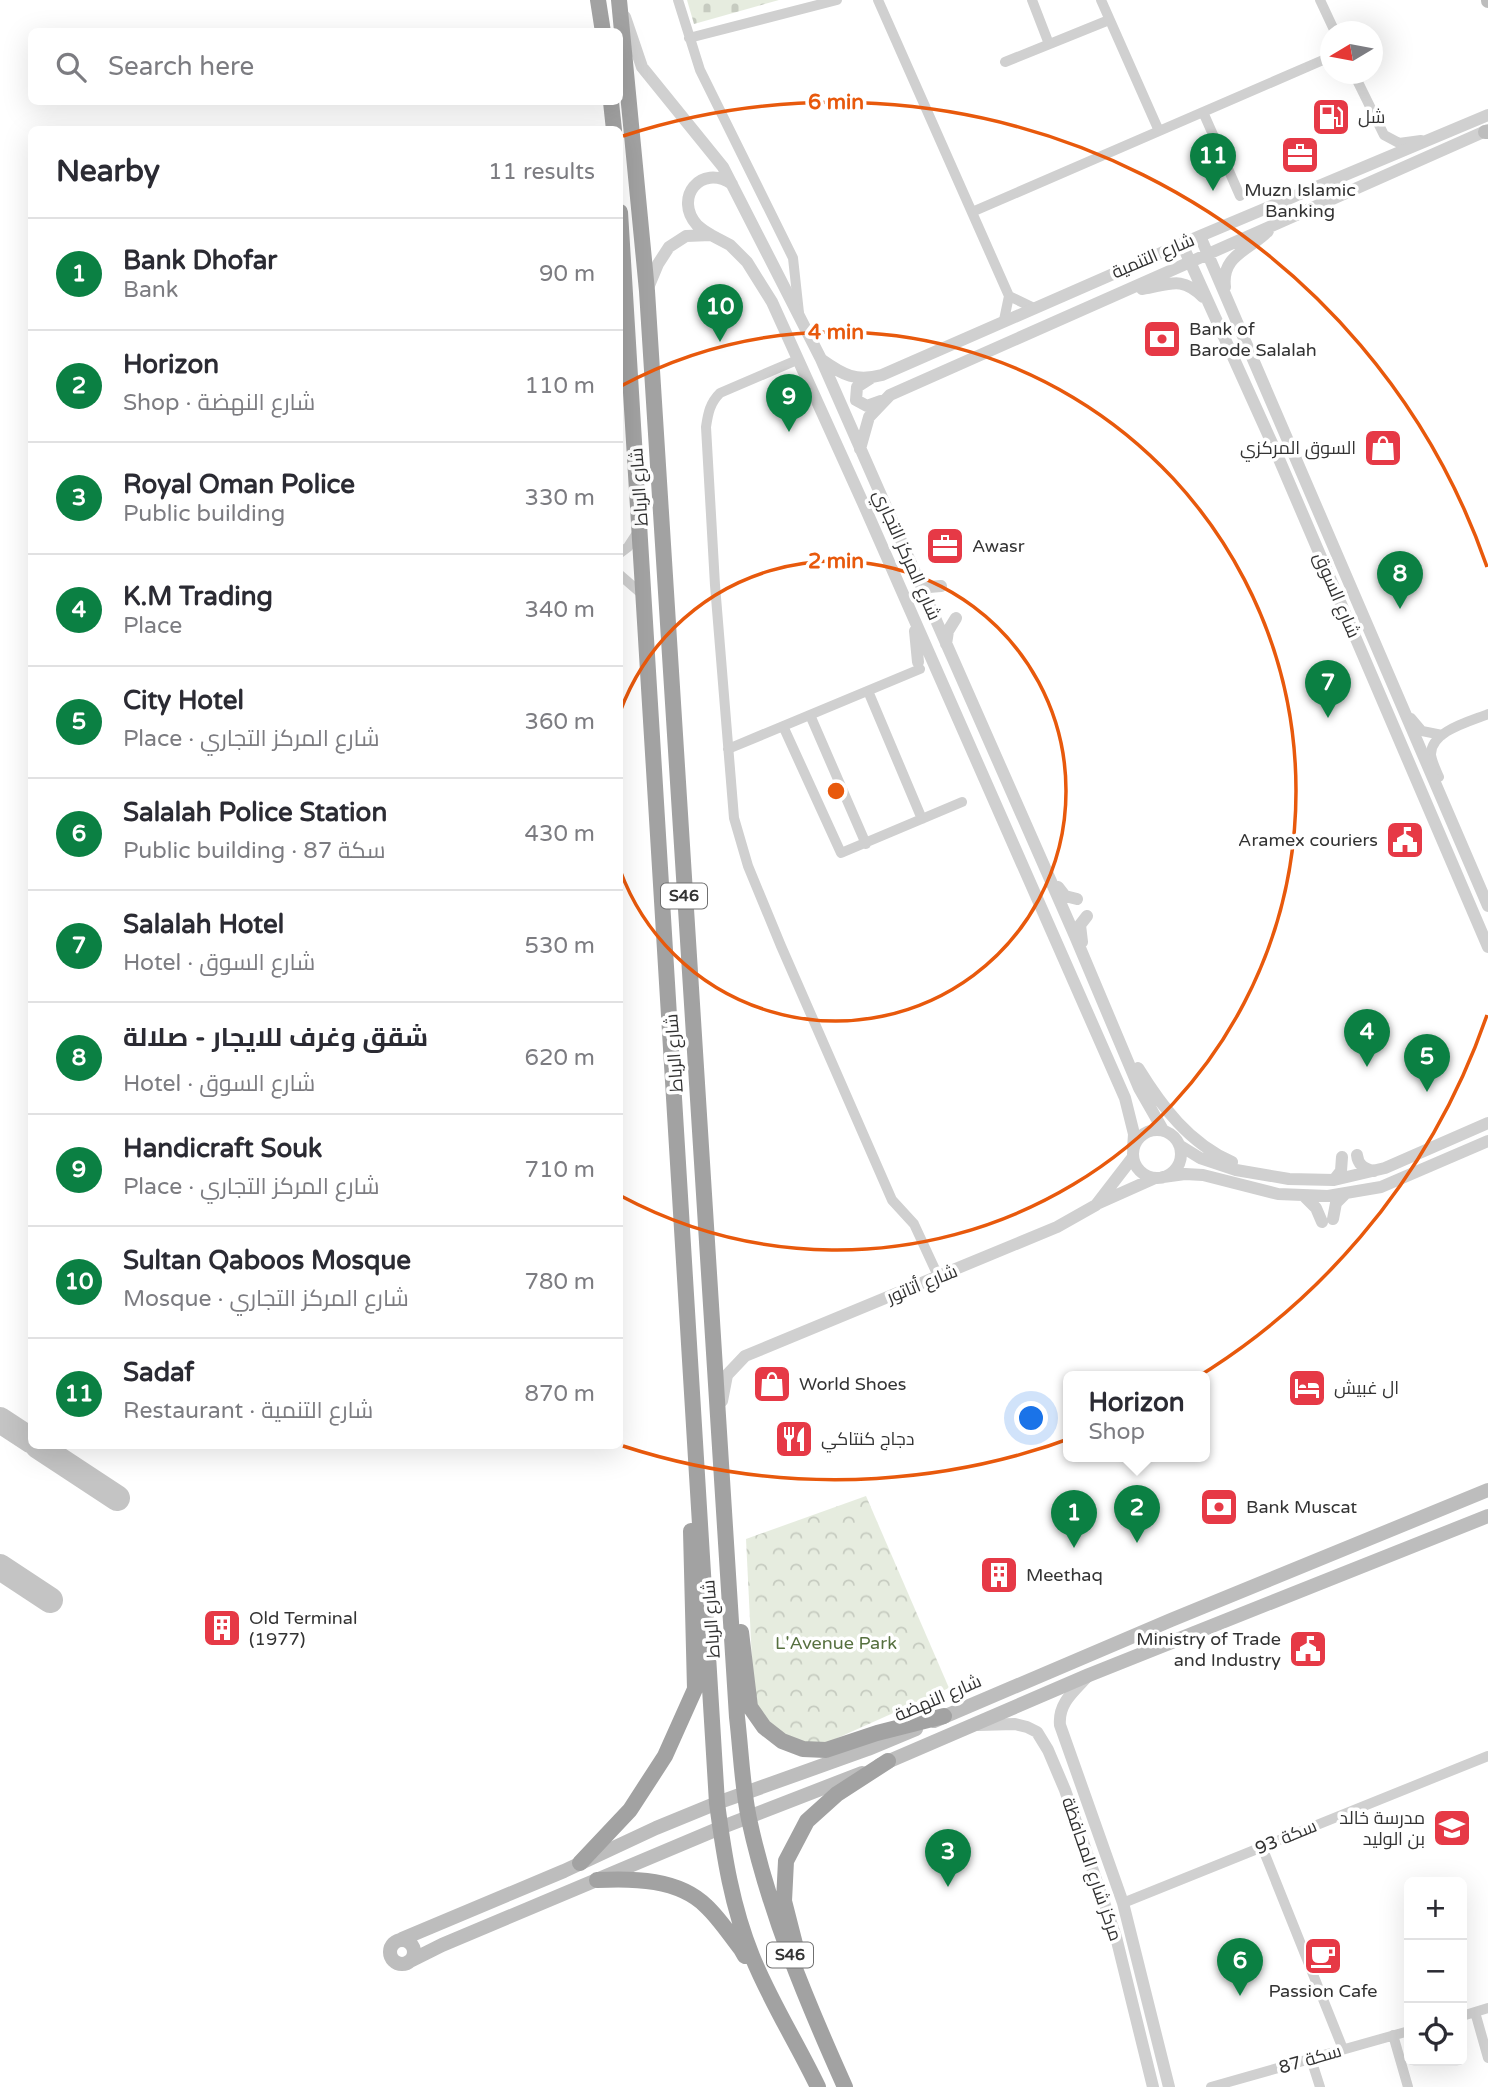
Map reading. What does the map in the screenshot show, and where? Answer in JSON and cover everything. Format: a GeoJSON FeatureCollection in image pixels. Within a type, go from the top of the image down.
{"type":"FeatureCollection","features":[{"type":"Feature","properties":{"kind":"highway"},"geometry":{"type":"LineString","coordinates":[[598,0],[602,28]]}},
{"type":"Feature","properties":{"kind":"highway","name":"شارع الرباط"},"geometry":{"type":"LineString","coordinates":[[619,0],[622,28]]}},
{"type":"Feature","properties":{"kind":"highway","name":"شارع الرباط"},"geometry":{"type":"LineString","coordinates":[[623,42],[647,291],[737,1717],[748,1817],[775,1915],[806,1998],[845,2087]]}},
{"type":"Feature","properties":{"kind":"highway"},"geometry":{"type":"LineString","coordinates":[[611,105],[614,126]]}},
{"type":"Feature","properties":{"kind":"highway","name":"شارع الرباط"},"geometry":{"type":"LineString","coordinates":[[623,262],[717,1803],[730,1890],[752,1957],[816,2084]]}},
{"type":"Feature","properties":{"kind":"highway"},"geometry":{"type":"LineString","coordinates":[[580,1863],[631,1810],[665,1756],[695,1689],[690,1508],[697,1463]]}},
{"type":"Feature","properties":{"kind":"highway"},"geometry":{"type":"LineString","coordinates":[[727,1580],[738,1610],[750,1707],[764,1727],[782,1741],[803,1749],[826,1749],[944,1716]]}},
{"type":"Feature","properties":{"kind":"highway"},"geometry":{"type":"LineString","coordinates":[[806,1998],[799,1957],[784,1900],[786,1861],[807,1821],[837,1794],[888,1761]]}},
{"type":"Feature","properties":{"kind":"highway"},"geometry":{"type":"LineString","coordinates":[[597,1880],[635,1879],[672,1885],[705,1904],[741,1949],[778,2029],[816,2084]]}},
{"type":"Feature","properties":{"kind":"main road","name":"شارع النهضة"},"geometry":{"type":"LineString","coordinates":[[597,1880],[408,1962],[414,1951],[410,1943],[402,1939],[717,1803],[868,1749],[1171,1620],[1488,1490]]}},
{"type":"Feature","properties":{"kind":"main road"},"geometry":{"type":"LineString","coordinates":[[597,1880],[1089,1675],[1488,1517]]}},
{"type":"Feature","properties":{"kind":"street","name":"شارع المركز التجاري"},"geometry":{"type":"LineString","coordinates":[[619,0],[642,67],[723,167],[821,359],[1139,1088],[1163,1130]]}},
{"type":"Feature","properties":{"kind":"street"},"geometry":{"type":"LineString","coordinates":[[678,0],[700,70],[793,258],[799,314]]}},
{"type":"Feature","properties":{"kind":"street"},"geometry":{"type":"LineString","coordinates":[[689,38],[837,0]]}},
{"type":"Feature","properties":{"kind":"street"},"geometry":{"type":"LineString","coordinates":[[878,0],[1009,296],[1004,320]]}},
{"type":"Feature","properties":{"kind":"street"},"geometry":{"type":"LineString","coordinates":[[1031,0],[1049,44]]}},
{"type":"Feature","properties":{"kind":"street"},"geometry":{"type":"LineString","coordinates":[[1101,0],[1159,131]]}},
{"type":"Feature","properties":{"kind":"street"},"geometry":{"type":"LineString","coordinates":[[1320,0],[1330,21]]}},
{"type":"Feature","properties":{"kind":"street"},"geometry":{"type":"LineString","coordinates":[[1005,62],[1109,20]]}},
{"type":"Feature","properties":{"kind":"street"},"geometry":{"type":"LineString","coordinates":[[972,212],[1320,62]]}},
{"type":"Feature","properties":{"kind":"street"},"geometry":{"type":"LineString","coordinates":[[1359,84],[1384,135],[1399,143],[1433,138]]}},
{"type":"Feature","properties":{"kind":"street"},"geometry":{"type":"LineString","coordinates":[[1203,112],[1240,196]]}},
{"type":"Feature","properties":{"kind":"street","name":"شارع التنمية"},"geometry":{"type":"LineString","coordinates":[[821,359],[841,374],[875,377],[1200,236],[1488,116]]}},
{"type":"Feature","properties":{"kind":"street","name":"شارع التنمية"},"geometry":{"type":"LineString","coordinates":[[883,400],[1487,131]]}},
{"type":"Feature","properties":{"kind":"street","name":"شارع المركز التجاري"},"geometry":{"type":"LineString","coordinates":[[732,184],[724,178],[703,178],[695,184],[688,204],[691,215],[697,225],[730,245],[747,262],[772,302],[915,621],[1043,926],[1125,1098],[1134,1134],[1133,1153]]}},
{"type":"Feature","properties":{"kind":"street"},"geometry":{"type":"LineString","coordinates":[[1226,298],[1224,276],[1229,263],[1238,252],[1261,238],[1273,225]]}},
{"type":"Feature","properties":{"kind":"street"},"geometry":{"type":"LineString","coordinates":[[647,291],[658,264],[669,247],[686,236],[711,235]]}},
{"type":"Feature","properties":{"kind":"street","name":"شارع السوق"},"geometry":{"type":"LineString","coordinates":[[1200,236],[1488,906]]}},
{"type":"Feature","properties":{"kind":"street","name":"شارع السوق"},"geometry":{"type":"LineString","coordinates":[[1182,244],[1276,452],[1488,947]]}},
{"type":"Feature","properties":{"kind":"street"},"geometry":{"type":"LineString","coordinates":[[1132,287],[1144,289],[1169,283],[1183,283],[1195,289],[1208,302]]}},
{"type":"Feature","properties":{"kind":"street"},"geometry":{"type":"LineString","coordinates":[[1009,296],[1034,308]]}},
{"type":"Feature","properties":{"kind":"street"},"geometry":{"type":"LineString","coordinates":[[797,360],[720,393],[708,413],[706,427],[715,585],[734,818],[748,866],[781,946],[892,1200],[905,1217],[915,1224],[939,1278]]}},
{"type":"Feature","properties":{"kind":"street"},"geometry":{"type":"LineString","coordinates":[[875,377],[865,380],[857,387],[856,400],[867,406],[876,405],[883,400]]}},
{"type":"Feature","properties":{"kind":"street"},"geometry":{"type":"LineString","coordinates":[[860,449],[869,417],[883,400]]}},
{"type":"Feature","properties":{"kind":"street"},"geometry":{"type":"LineString","coordinates":[[623,551],[639,530]]}},
{"type":"Feature","properties":{"kind":"street"},"geometry":{"type":"LineString","coordinates":[[916,577],[929,586],[941,586]]}},
{"type":"Feature","properties":{"kind":"street"},"geometry":{"type":"LineString","coordinates":[[623,578],[643,595]]}},
{"type":"Feature","properties":{"kind":"street"},"geometry":{"type":"LineString","coordinates":[[946,645],[948,631],[956,618]]}},
{"type":"Feature","properties":{"kind":"street"},"geometry":{"type":"LineString","coordinates":[[729,749],[868,691],[919,666],[915,621]]}},
{"type":"Feature","properties":{"kind":"street"},"geometry":{"type":"LineString","coordinates":[[868,691],[922,820]]}},
{"type":"Feature","properties":{"kind":"street"},"geometry":{"type":"LineString","coordinates":[[1396,697],[1419,729],[1442,735]]}},
{"type":"Feature","properties":{"kind":"street"},"geometry":{"type":"LineString","coordinates":[[1459,837],[1455,818],[1431,755],[1433,747],[1442,735],[1488,714]]}},
{"type":"Feature","properties":{"kind":"street"},"geometry":{"type":"LineString","coordinates":[[810,715],[866,844]]}},
{"type":"Feature","properties":{"kind":"street"},"geometry":{"type":"LineString","coordinates":[[783,726],[839,851],[845,853],[962,802]]}},
{"type":"Feature","properties":{"kind":"street"},"geometry":{"type":"LineString","coordinates":[[1046,870],[1065,896],[1077,900]]}},
{"type":"Feature","properties":{"kind":"street"},"geometry":{"type":"LineString","coordinates":[[1087,916],[1082,920],[1080,932],[1088,966]]}},
{"type":"Feature","properties":{"kind":"street"},"geometry":{"type":"LineString","coordinates":[[1125,1053],[1135,1063],[1162,1106],[1194,1137],[1221,1157],[1258,1174]]}},
{"type":"Feature","properties":{"kind":"street"},"geometry":{"type":"LineString","coordinates":[[1488,1124],[1374,1171],[1334,1180],[1304,1181],[1236,1170],[1211,1162],[1179,1145],[1163,1130],[1155,1129],[1140,1135],[1133,1153],[1140,1171],[1159,1177],[1203,1175],[1245,1187],[1305,1197],[1345,1194],[1381,1187],[1488,1142]]}},
{"type":"Feature","properties":{"kind":"street"},"geometry":{"type":"LineString","coordinates":[[1159,1177],[1176,1168],[1180,1161],[1179,1145]]}},
{"type":"Feature","properties":{"kind":"street","name":"شارع أتاتور"},"geometry":{"type":"LineString","coordinates":[[1096,1205],[1133,1153]]}},
{"type":"Feature","properties":{"kind":"street"},"geometry":{"type":"LineString","coordinates":[[1357,1155],[1363,1168],[1374,1171]]}},
{"type":"Feature","properties":{"kind":"street"},"geometry":{"type":"LineString","coordinates":[[1334,1180],[1341,1171],[1342,1157]]}},
{"type":"Feature","properties":{"kind":"street","name":"شارع أتاتور"},"geometry":{"type":"LineString","coordinates":[[719,1464],[722,1390],[727,1375],[745,1356],[1057,1227],[1096,1205],[1159,1177]]}},
{"type":"Feature","properties":{"kind":"street"},"geometry":{"type":"LineString","coordinates":[[1305,1197],[1327,1221],[1345,1194]]}},
{"type":"Feature","properties":{"kind":"street","name":"مركز شارع المحافظة"},"geometry":{"type":"LineString","coordinates":[[1089,1675],[1070,1694],[1061,1709],[1059,1719],[1123,1903],[1169,2087]]}},
{"type":"Feature","properties":{"kind":"street"},"geometry":{"type":"LineString","coordinates":[[960,1730],[981,1725],[1022,1725],[1032,1729],[1043,1740]]}},
{"type":"Feature","properties":{"kind":"street"},"geometry":{"type":"LineString","coordinates":[[1043,1740],[1042,1731],[1049,1725],[1056,1726],[1062,1733]]}},
{"type":"Feature","properties":{"kind":"street","name":"مركز شارع المحافظة"},"geometry":{"type":"LineString","coordinates":[[1043,1740],[1065,1790],[1116,1937],[1153,2087]]}},
{"type":"Feature","properties":{"kind":"street","name":"سكة 93"},"geometry":{"type":"LineString","coordinates":[[1123,1903],[1488,1756]]}},
{"type":"Feature","properties":{"kind":"street"},"geometry":{"type":"LineString","coordinates":[[1262,1847],[1343,2049]]}},
{"type":"Feature","properties":{"kind":"street"},"geometry":{"type":"LineString","coordinates":[[1467,2014],[1488,2008]]}},
{"type":"Feature","properties":{"kind":"street"},"geometry":{"type":"LineString","coordinates":[[1475,2012],[1488,2058]]}},
{"type":"Feature","properties":{"kind":"street","name":"سكة 87"},"geometry":{"type":"LineString","coordinates":[[1211,2087],[1235,2084],[1404,2032]]}},
{"type":"Feature","properties":{"kind":"street"},"geometry":{"type":"LineString","coordinates":[[1393,2035],[1408,2087]]}},
{"type":"Feature","properties":{"kind":"street"},"geometry":{"type":"LineString","coordinates":[[1311,2059],[1320,2087]]}},
{"type":"Feature","properties":{"kind":"green space"},"geometry":{"type":"Polygon","coordinates":[[[687,0],[779,0],[694,24],[687,0]]]}},
{"type":"Feature","properties":{"kind":"green space","name":"L'Avenue Park"},"geometry":{"type":"Polygon","coordinates":[[[866,1496],[949,1688],[813,1749],[774,1735],[754,1702],[746,1539],[866,1496]]]}},
{"type":"Feature","properties":{"kind":"taxiway"},"geometry":{"type":"LineString","coordinates":[[0,1420],[28,1438]]}},
{"type":"Feature","properties":{"kind":"taxiway"},"geometry":{"type":"LineString","coordinates":[[43,1449],[117,1498]]}},
{"type":"Feature","properties":{"kind":"taxiway"},"geometry":{"type":"LineString","coordinates":[[0,1567],[50,1600]]}},
{"type":"Feature","properties":{"kind":"place","name":"شل"},"geometry":{"type":"Point","coordinates":[1331,117]}},
{"type":"Feature","properties":{"kind":"place","name":"Muzn Islamic Banking"},"geometry":{"type":"Point","coordinates":[1300,155]}},
{"type":"Feature","properties":{"kind":"place","name":"Sadaf"},"geometry":{"type":"Point","coordinates":[1213,191]}},
{"type":"Feature","properties":{"kind":"place","name":"Bank of Barode Salalah"},"geometry":{"type":"Point","coordinates":[1162,339]}},
{"type":"Feature","properties":{"kind":"place","name":"Sultan Qaboos Mosque"},"geometry":{"type":"Point","coordinates":[720,342]}},
{"type":"Feature","properties":{"kind":"place","name":"Handicraft Souk"},"geometry":{"type":"Point","coordinates":[789,432]}},
{"type":"Feature","properties":{"kind":"place","name":"السوق المركزي"},"geometry":{"type":"Point","coordinates":[1383,448]}},
{"type":"Feature","properties":{"kind":"place","name":"Awasr"},"geometry":{"type":"Point","coordinates":[945,546]}},
{"type":"Feature","properties":{"kind":"place","name":"شقق وغرف للايجار - صلالة"},"geometry":{"type":"Point","coordinates":[1400,609]}},
{"type":"Feature","properties":{"kind":"place","name":"Salalah Hotel"},"geometry":{"type":"Point","coordinates":[1328,718]}},
{"type":"Feature","properties":{"kind":"place","name":"Aramex couriers"},"geometry":{"type":"Point","coordinates":[1405,840]}},
{"type":"Feature","properties":{"kind":"place","name":"K.M Trading"},"geometry":{"type":"Point","coordinates":[1367,1067]}},
{"type":"Feature","properties":{"kind":"place","name":"City Hotel"},"geometry":{"type":"Point","coordinates":[1427,1092]}},
{"type":"Feature","properties":{"kind":"place","name":"World Shoes"},"geometry":{"type":"Point","coordinates":[772,1384]}},
{"type":"Feature","properties":{"kind":"place","name":"ال غبيش"},"geometry":{"type":"Point","coordinates":[1307,1388]}},
{"type":"Feature","properties":{"kind":"place","name":"دجاج كنتاكي"},"geometry":{"type":"Point","coordinates":[794,1439]}},
{"type":"Feature","properties":{"kind":"place","name":"Bank Muscat"},"geometry":{"type":"Point","coordinates":[1219,1507]}},
{"type":"Feature","properties":{"kind":"place","name":"Horizon"},"geometry":{"type":"Point","coordinates":[1137,1543]}},
{"type":"Feature","properties":{"kind":"place","name":"Bank Dhofar"},"geometry":{"type":"Point","coordinates":[1074,1548]}},
{"type":"Feature","properties":{"kind":"place","name":"Meethaq"},"geometry":{"type":"Point","coordinates":[999,1575]}},
{"type":"Feature","properties":{"kind":"place","name":"Old Terminal (1977)"},"geometry":{"type":"Point","coordinates":[222,1628]}},
{"type":"Feature","properties":{"kind":"place","name":"Ministry of Trade and Industry"},"geometry":{"type":"Point","coordinates":[1308,1649]}},
{"type":"Feature","properties":{"kind":"place","name":"مدرسة خالد بن الوليد"},"geometry":{"type":"Point","coordinates":[1452,1828]}},
{"type":"Feature","properties":{"kind":"place","name":"Royal Oman Police"},"geometry":{"type":"Point","coordinates":[948,1887]}},
{"type":"Feature","properties":{"kind":"place","name":"Passion Cafe"},"geometry":{"type":"Point","coordinates":[1323,1956]}},
{"type":"Feature","properties":{"kind":"place","name":"Salalah Police Station"},"geometry":{"type":"Point","coordinates":[1240,1996]}}]}
